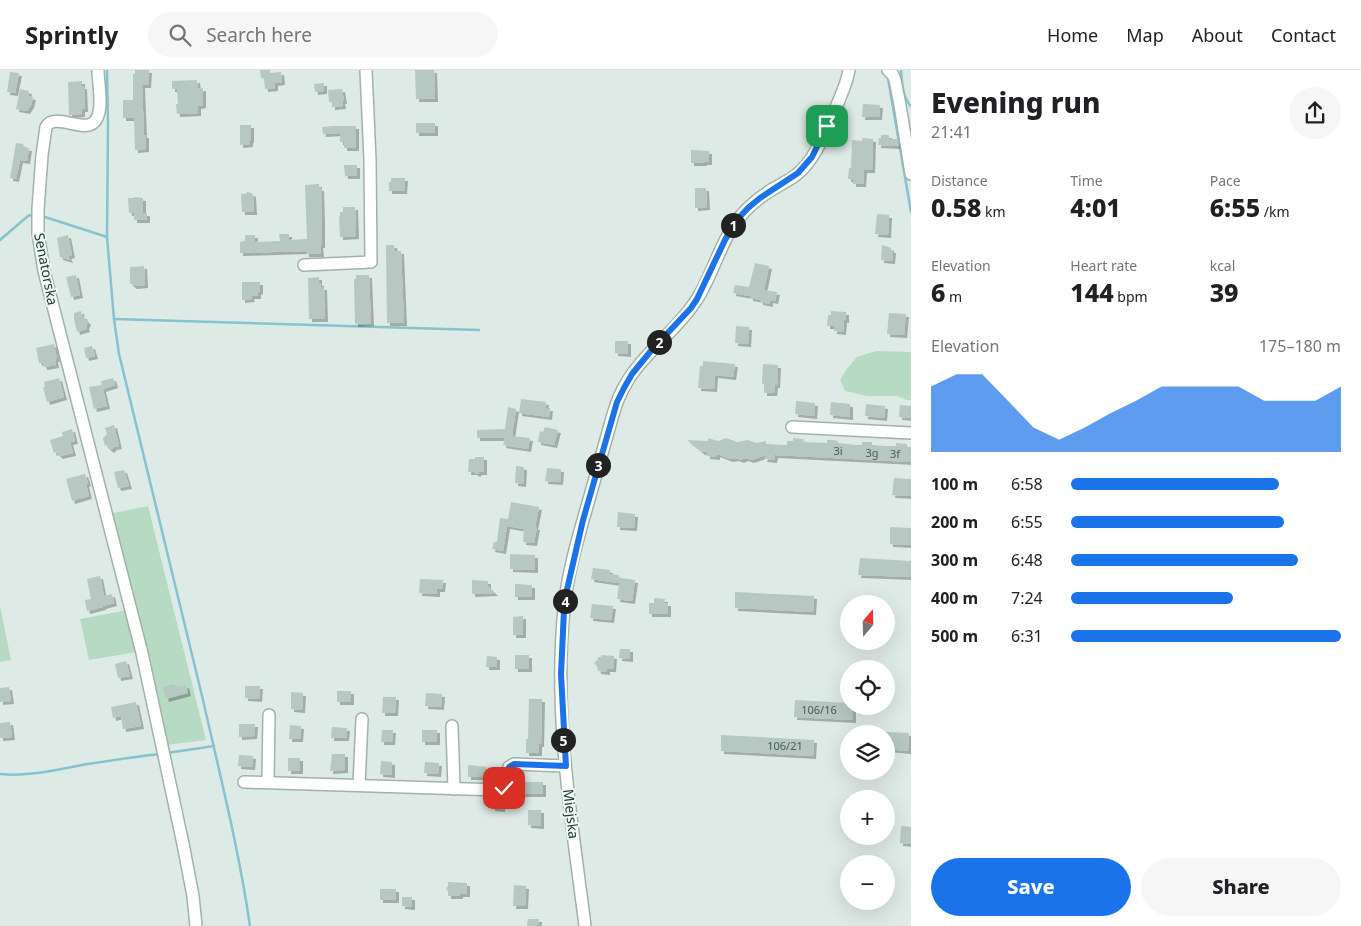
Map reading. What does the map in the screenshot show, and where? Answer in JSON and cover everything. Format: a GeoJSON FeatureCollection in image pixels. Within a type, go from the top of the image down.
{"type":"FeatureCollection","features":[{"type":"Feature","properties":{"kind":"street","name":"Senatorska"},"geometry":{"type":"LineString","coordinates":[[98,70],[100,108],[99,116],[95,122],[87,125],[59,121],[52,122],[46,127],[42,155],[38,233],[44,271],[142,653],[183,844],[193,896],[196,926]]}},
{"type":"Feature","properties":{"kind":"street"},"geometry":{"type":"LineString","coordinates":[[304,265],[371,262],[370,160],[366,70]]}},
{"type":"Feature","properties":{"kind":"street","name":"Miejska"},"geometry":{"type":"LineString","coordinates":[[585,926],[566,766],[561,674],[564,610],[583,520],[617,402],[632,374],[697,299],[735,222],[760,198],[798,173],[812,157],[840,97],[849,70]]}},
{"type":"Feature","properties":{"kind":"street"},"geometry":{"type":"LineString","coordinates":[[888,70],[895,80],[910,167]]}},
{"type":"Feature","properties":{"kind":"street"},"geometry":{"type":"LineString","coordinates":[[792,426],[911,433]]}},
{"type":"Feature","properties":{"kind":"street"},"geometry":{"type":"LineString","coordinates":[[268,782],[269,715]]}},
{"type":"Feature","properties":{"kind":"street"},"geometry":{"type":"LineString","coordinates":[[359,785],[362,719]]}},
{"type":"Feature","properties":{"kind":"street"},"geometry":{"type":"LineString","coordinates":[[452,726],[454,789]]}},
{"type":"Feature","properties":{"kind":"street"},"geometry":{"type":"LineString","coordinates":[[244,782],[499,790],[506,785],[509,767],[514,764],[566,766]]}},
{"type":"Feature","properties":{"kind":"green space"},"geometry":{"type":"Polygon","coordinates":[[[876,351],[911,352],[911,400],[897,396],[867,396],[845,391],[840,380],[846,370],[857,357],[876,351]]]}},
{"type":"Feature","properties":{"kind":"green space"},"geometry":{"type":"Polygon","coordinates":[[[148,506],[206,740],[166,745],[109,514],[148,506]]]}},
{"type":"Feature","properties":{"kind":"green space"},"geometry":{"type":"Polygon","coordinates":[[[0,606],[11,660],[0,662],[0,606]]]}},
{"type":"Feature","properties":{"kind":"green space"},"geometry":{"type":"Polygon","coordinates":[[[128,610],[137,652],[89,660],[80,619],[128,610]]]}},
{"type":"Feature","properties":{"kind":"building"},"geometry":{"type":"Polygon","coordinates":[[[135,70],[149,70],[148,85],[142,85],[146,149],[135,150],[134,118],[123,118],[123,100],[133,100],[133,74],[135,74],[135,70]]]}},
{"type":"Feature","properties":{"kind":"building"},"geometry":{"type":"Polygon","coordinates":[[[260,70],[270,70],[270,73],[281,72],[282,82],[275,83],[275,88],[265,89],[264,78],[261,78],[260,70]]]}},
{"type":"Feature","properties":{"kind":"building"},"geometry":{"type":"Polygon","coordinates":[[[415,70],[434,70],[435,99],[416,99],[415,70]]]}},
{"type":"Feature","properties":{"kind":"building"},"geometry":{"type":"Polygon","coordinates":[[[10,72],[19,73],[15,93],[7,92],[10,72]]]}},
{"type":"Feature","properties":{"kind":"building"},"geometry":{"type":"Polygon","coordinates":[[[197,80],[198,89],[203,88],[203,105],[198,106],[198,113],[177,114],[177,89],[172,89],[172,81],[197,80]]]}},
{"type":"Feature","properties":{"kind":"building"},"geometry":{"type":"Polygon","coordinates":[[[82,81],[85,109],[82,109],[82,114],[69,115],[68,82],[82,81]]]}},
{"type":"Feature","properties":{"kind":"building"},"geometry":{"type":"Polygon","coordinates":[[[324,83],[324,91],[315,92],[314,84],[324,83]]]}},
{"type":"Feature","properties":{"kind":"building"},"geometry":{"type":"Polygon","coordinates":[[[20,89],[29,91],[28,96],[33,97],[27,111],[16,109],[20,89]]]}},
{"type":"Feature","properties":{"kind":"building"},"geometry":{"type":"Polygon","coordinates":[[[342,89],[343,106],[332,107],[332,102],[329,102],[328,90],[342,89]]]}},
{"type":"Feature","properties":{"kind":"building"},"geometry":{"type":"Polygon","coordinates":[[[863,104],[880,105],[879,117],[862,117],[863,104]]]}},
{"type":"Feature","properties":{"kind":"building"},"geometry":{"type":"Polygon","coordinates":[[[416,123],[435,123],[435,133],[416,133],[416,123]]]}},
{"type":"Feature","properties":{"kind":"building"},"geometry":{"type":"Polygon","coordinates":[[[240,125],[251,125],[250,144],[240,145],[240,125]]]}},
{"type":"Feature","properties":{"kind":"building"},"geometry":{"type":"Polygon","coordinates":[[[356,126],[356,148],[344,148],[344,142],[340,142],[340,133],[323,134],[322,127],[356,126]]]}},
{"type":"Feature","properties":{"kind":"building"},"geometry":{"type":"Polygon","coordinates":[[[881,135],[889,135],[889,139],[898,139],[899,146],[878,145],[881,135]]]}},
{"type":"Feature","properties":{"kind":"building"},"geometry":{"type":"Polygon","coordinates":[[[862,138],[873,139],[872,170],[864,170],[863,184],[853,184],[853,179],[848,179],[849,168],[851,168],[852,140],[862,141],[862,138]]]}},
{"type":"Feature","properties":{"kind":"building"},"geometry":{"type":"Polygon","coordinates":[[[16,143],[23,144],[24,147],[29,148],[27,161],[20,160],[16,179],[10,178],[16,143]]]}},
{"type":"Feature","properties":{"kind":"building"},"geometry":{"type":"Polygon","coordinates":[[[691,150],[709,151],[709,162],[691,163],[691,150]]]}},
{"type":"Feature","properties":{"kind":"building"},"geometry":{"type":"Polygon","coordinates":[[[344,165],[357,165],[357,176],[345,176],[344,165]]]}},
{"type":"Feature","properties":{"kind":"building"},"geometry":{"type":"Polygon","coordinates":[[[391,178],[405,178],[404,191],[389,191],[391,178]]]}},
{"type":"Feature","properties":{"kind":"building"},"geometry":{"type":"Polygon","coordinates":[[[319,184],[319,188],[321,188],[322,221],[321,254],[306,254],[306,251],[240,253],[240,242],[245,241],[245,235],[255,235],[255,242],[280,241],[279,234],[289,234],[289,240],[307,239],[305,185],[319,184]]]}},
{"type":"Feature","properties":{"kind":"building"},"geometry":{"type":"Polygon","coordinates":[[[695,188],[706,188],[707,207],[695,208],[695,188]]]}},
{"type":"Feature","properties":{"kind":"building"},"geometry":{"type":"Polygon","coordinates":[[[248,192],[253,194],[254,212],[242,212],[241,194],[248,192]]]}},
{"type":"Feature","properties":{"kind":"building"},"geometry":{"type":"Polygon","coordinates":[[[128,198],[143,198],[143,213],[147,213],[147,220],[134,220],[134,213],[129,213],[128,198]]]}},
{"type":"Feature","properties":{"kind":"building"},"geometry":{"type":"Polygon","coordinates":[[[343,207],[355,207],[356,236],[340,237],[339,216],[340,212],[343,212],[343,207]]]}},
{"type":"Feature","properties":{"kind":"building"},"geometry":{"type":"Polygon","coordinates":[[[877,214],[889,215],[888,235],[875,234],[877,214]]]}},
{"type":"Feature","properties":{"kind":"building"},"geometry":{"type":"Polygon","coordinates":[[[68,235],[72,255],[68,256],[70,260],[60,257],[57,238],[68,235]]]}},
{"type":"Feature","properties":{"kind":"building"},"geometry":{"type":"Polygon","coordinates":[[[386,245],[394,245],[395,251],[401,251],[404,323],[387,323],[386,245]]]}},
{"type":"Feature","properties":{"kind":"building"},"geometry":{"type":"Polygon","coordinates":[[[882,245],[893,250],[892,261],[881,260],[882,245]]]}},
{"type":"Feature","properties":{"kind":"building"},"geometry":{"type":"Polygon","coordinates":[[[755,263],[769,266],[764,290],[777,292],[775,301],[770,300],[770,304],[750,298],[750,296],[733,293],[735,285],[749,287],[755,263]]]}},
{"type":"Feature","properties":{"kind":"building"},"geometry":{"type":"Polygon","coordinates":[[[144,266],[145,285],[134,286],[130,283],[130,267],[144,266]]]}},
{"type":"Feature","properties":{"kind":"building"},"geometry":{"type":"Polygon","coordinates":[[[76,275],[80,295],[71,297],[66,277],[76,275]]]}},
{"type":"Feature","properties":{"kind":"building"},"geometry":{"type":"Polygon","coordinates":[[[356,275],[369,275],[371,323],[355,324],[354,279],[356,279],[356,275]]]}},
{"type":"Feature","properties":{"kind":"building"},"geometry":{"type":"Polygon","coordinates":[[[319,277],[321,287],[324,287],[325,319],[309,319],[308,278],[319,277]]]}},
{"type":"Feature","properties":{"kind":"building"},"geometry":{"type":"Polygon","coordinates":[[[242,282],[260,282],[258,296],[251,296],[252,299],[242,300],[242,282]]]}},
{"type":"Feature","properties":{"kind":"building"},"geometry":{"type":"Polygon","coordinates":[[[81,311],[82,316],[88,322],[87,329],[77,332],[74,313],[81,311]]]}},
{"type":"Feature","properties":{"kind":"building"},"geometry":{"type":"Polygon","coordinates":[[[831,311],[846,312],[843,332],[834,331],[834,326],[827,326],[828,315],[831,315],[831,311]]]}},
{"type":"Feature","properties":{"kind":"building"},"geometry":{"type":"Polygon","coordinates":[[[889,313],[906,314],[904,335],[887,334],[889,313]]]}},
{"type":"Feature","properties":{"kind":"building"},"geometry":{"type":"Polygon","coordinates":[[[736,326],[749,327],[748,344],[735,343],[736,326]]]}},
{"type":"Feature","properties":{"kind":"building"},"geometry":{"type":"Polygon","coordinates":[[[615,341],[628,341],[628,354],[615,353],[615,341]]]}},
{"type":"Feature","properties":{"kind":"building"},"geometry":{"type":"Polygon","coordinates":[[[54,344],[57,359],[55,359],[56,365],[44,367],[43,363],[39,363],[36,348],[54,344]]]}},
{"type":"Feature","properties":{"kind":"building"},"geometry":{"type":"Polygon","coordinates":[[[92,346],[95,356],[86,358],[84,348],[92,346]]]}},
{"type":"Feature","properties":{"kind":"building"},"geometry":{"type":"Polygon","coordinates":[[[703,361],[735,364],[733,377],[715,375],[714,389],[698,388],[700,366],[703,366],[703,361]]]}},
{"type":"Feature","properties":{"kind":"building"},"geometry":{"type":"Polygon","coordinates":[[[763,364],[778,365],[777,385],[775,385],[774,393],[764,393],[764,384],[762,384],[763,364]]]}},
{"type":"Feature","properties":{"kind":"building"},"geometry":{"type":"Polygon","coordinates":[[[59,378],[64,397],[47,402],[43,387],[45,387],[44,382],[59,378]]]}},
{"type":"Feature","properties":{"kind":"building"},"geometry":{"type":"Polygon","coordinates":[[[113,378],[115,385],[103,389],[101,381],[113,378]]]}},
{"type":"Feature","properties":{"kind":"building"},"geometry":{"type":"Polygon","coordinates":[[[102,385],[107,406],[94,409],[89,387],[102,385]]]}},
{"type":"Feature","properties":{"kind":"building"},"geometry":{"type":"Polygon","coordinates":[[[521,399],[546,402],[545,408],[550,408],[549,417],[519,413],[521,399]]]}},
{"type":"Feature","properties":{"kind":"building"},"geometry":{"type":"Polygon","coordinates":[[[796,401],[815,403],[814,416],[795,414],[796,401]]]}},
{"type":"Feature","properties":{"kind":"building"},"geometry":{"type":"Polygon","coordinates":[[[831,402],[850,404],[850,417],[830,415],[831,402]]]}},
{"type":"Feature","properties":{"kind":"building"},"geometry":{"type":"Polygon","coordinates":[[[866,404],[885,406],[884,418],[865,416],[866,404]]]}},
{"type":"Feature","properties":{"kind":"building"},"geometry":{"type":"Polygon","coordinates":[[[900,405],[911,406],[911,418],[899,417],[900,405]]]}},
{"type":"Feature","properties":{"kind":"building"},"geometry":{"type":"Polygon","coordinates":[[[508,407],[516,409],[512,436],[530,438],[528,449],[503,445],[505,438],[477,438],[477,430],[505,429],[508,407]]]}},
{"type":"Feature","properties":{"kind":"building"},"geometry":{"type":"Polygon","coordinates":[[[114,425],[119,446],[111,450],[107,445],[105,446],[103,438],[107,434],[105,428],[114,425]]]}},
{"type":"Feature","properties":{"kind":"building"},"geometry":{"type":"Polygon","coordinates":[[[545,427],[558,430],[554,445],[538,442],[540,431],[543,432],[545,427]]]}},
{"type":"Feature","properties":{"kind":"building"},"geometry":{"type":"Polygon","coordinates":[[[72,429],[75,441],[70,442],[73,453],[60,456],[56,452],[54,453],[50,440],[63,436],[62,432],[72,429]]]}},
{"type":"Feature","properties":{"kind":"building"},"geometry":{"type":"Polygon","coordinates":[[[708,438],[718,441],[726,438],[737,442],[748,440],[756,443],[766,441],[766,444],[787,445],[787,441],[793,441],[793,438],[804,439],[803,442],[827,443],[827,440],[833,440],[838,441],[838,443],[856,445],[862,445],[862,442],[872,442],[872,445],[885,446],[896,446],[896,443],[907,444],[907,447],[911,447],[911,462],[775,455],[774,460],[764,459],[766,455],[751,460],[745,458],[741,460],[736,458],[730,459],[717,454],[717,457],[707,456],[707,452],[702,452],[687,440],[708,441],[708,438]]]}},
{"type":"Feature","properties":{"kind":"building"},"geometry":{"type":"Polygon","coordinates":[[[475,457],[484,457],[484,472],[477,474],[468,472],[469,459],[475,459],[475,457]]]}},
{"type":"Feature","properties":{"kind":"building"},"geometry":{"type":"Polygon","coordinates":[[[516,466],[524,467],[523,484],[515,483],[516,466]]]}},
{"type":"Feature","properties":{"kind":"building"},"geometry":{"type":"Polygon","coordinates":[[[547,468],[561,469],[560,482],[545,481],[547,468]]]}},
{"type":"Feature","properties":{"kind":"building"},"geometry":{"type":"Polygon","coordinates":[[[124,470],[129,486],[118,488],[114,472],[124,470]]]}},
{"type":"Feature","properties":{"kind":"building"},"geometry":{"type":"Polygon","coordinates":[[[85,474],[89,496],[72,501],[66,479],[85,474]]]}},
{"type":"Feature","properties":{"kind":"building"},"geometry":{"type":"Polygon","coordinates":[[[894,478],[911,479],[911,496],[892,495],[894,478]]]}},
{"type":"Feature","properties":{"kind":"building"},"geometry":{"type":"Polygon","coordinates":[[[511,502],[539,507],[534,543],[523,542],[524,529],[507,526],[503,551],[492,549],[494,542],[497,542],[500,518],[508,519],[511,502]]]}},
{"type":"Feature","properties":{"kind":"building"},"geometry":{"type":"Polygon","coordinates":[[[618,512],[635,514],[634,528],[617,527],[618,512]]]}},
{"type":"Feature","properties":{"kind":"building"},"geometry":{"type":"Polygon","coordinates":[[[890,527],[911,528],[911,545],[890,544],[890,527]]]}},
{"type":"Feature","properties":{"kind":"building"},"geometry":{"type":"Polygon","coordinates":[[[510,554],[535,555],[535,570],[510,569],[510,554]]]}},
{"type":"Feature","properties":{"kind":"building"},"geometry":{"type":"Polygon","coordinates":[[[860,558],[911,561],[911,577],[858,575],[860,558]]]}},
{"type":"Feature","properties":{"kind":"building"},"geometry":{"type":"Polygon","coordinates":[[[593,568],[610,570],[610,574],[619,575],[618,583],[591,579],[593,568]]]}},
{"type":"Feature","properties":{"kind":"building"},"geometry":{"type":"Polygon","coordinates":[[[100,576],[104,596],[112,594],[114,603],[87,611],[85,600],[91,599],[87,579],[100,576]]]}},
{"type":"Feature","properties":{"kind":"building"},"geometry":{"type":"Polygon","coordinates":[[[620,578],[635,580],[632,601],[617,599],[620,578]]]}},
{"type":"Feature","properties":{"kind":"building"},"geometry":{"type":"Polygon","coordinates":[[[420,579],[443,580],[442,589],[437,589],[437,594],[419,593],[420,579]]]}},
{"type":"Feature","properties":{"kind":"building"},"geometry":{"type":"Polygon","coordinates":[[[472,580],[488,581],[488,586],[495,593],[472,594],[472,580]]]}},
{"type":"Feature","properties":{"kind":"building"},"geometry":{"type":"Polygon","coordinates":[[[515,584],[532,585],[532,597],[515,597],[515,584]]]}},
{"type":"Feature","properties":{"kind":"building"},"geometry":{"type":"Polygon","coordinates":[[[735,592],[814,596],[813,612],[735,608],[735,592]]]}},
{"type":"Feature","properties":{"kind":"building"},"geometry":{"type":"Polygon","coordinates":[[[654,598],[665,599],[664,603],[668,603],[668,614],[649,614],[649,603],[654,603],[654,598]]]}},
{"type":"Feature","properties":{"kind":"building"},"geometry":{"type":"Polygon","coordinates":[[[592,604],[613,606],[611,620],[590,618],[592,604]]]}},
{"type":"Feature","properties":{"kind":"building"},"geometry":{"type":"Polygon","coordinates":[[[523,616],[523,635],[513,635],[513,617],[523,616]]]}},
{"type":"Feature","properties":{"kind":"building"},"geometry":{"type":"Polygon","coordinates":[[[620,649],[630,649],[630,659],[619,658],[620,649]]]}},
{"type":"Feature","properties":{"kind":"building"},"geometry":{"type":"Polygon","coordinates":[[[515,655],[529,655],[529,669],[515,669],[515,655]]]}},
{"type":"Feature","properties":{"kind":"building"},"geometry":{"type":"Polygon","coordinates":[[[601,655],[614,656],[613,669],[607,669],[607,672],[598,671],[594,663],[601,655]]]}},
{"type":"Feature","properties":{"kind":"building"},"geometry":{"type":"Polygon","coordinates":[[[487,656],[497,657],[497,667],[486,667],[487,656]]]}},
{"type":"Feature","properties":{"kind":"building"},"geometry":{"type":"Polygon","coordinates":[[[126,661],[130,676],[118,678],[115,664],[126,661]]]}},
{"type":"Feature","properties":{"kind":"building"},"geometry":{"type":"Polygon","coordinates":[[[174,684],[178,687],[186,685],[188,693],[166,699],[163,687],[174,684]]]}},
{"type":"Feature","properties":{"kind":"building"},"geometry":{"type":"Polygon","coordinates":[[[245,686],[260,686],[259,699],[245,698],[245,686]]]}},
{"type":"Feature","properties":{"kind":"building"},"geometry":{"type":"Polygon","coordinates":[[[9,687],[11,701],[0,702],[0,688],[9,687]]]}},
{"type":"Feature","properties":{"kind":"building"},"geometry":{"type":"Polygon","coordinates":[[[337,691],[351,691],[351,702],[337,702],[337,691]]]}},
{"type":"Feature","properties":{"kind":"building"},"geometry":{"type":"Polygon","coordinates":[[[291,692],[303,693],[302,710],[291,709],[291,692]]]}},
{"type":"Feature","properties":{"kind":"building"},"geometry":{"type":"Polygon","coordinates":[[[426,693],[442,694],[441,707],[425,706],[426,693]]]}},
{"type":"Feature","properties":{"kind":"building"},"geometry":{"type":"Polygon","coordinates":[[[383,697],[396,697],[395,713],[382,713],[383,697]]]}},
{"type":"Feature","properties":{"kind":"building"},"geometry":{"type":"Polygon","coordinates":[[[529,699],[542,699],[539,753],[526,753],[529,699]]]}},
{"type":"Feature","properties":{"kind":"building"},"geometry":{"type":"Polygon","coordinates":[[[795,700],[840,702],[840,715],[853,715],[853,720],[794,717],[795,700]]]}},
{"type":"Feature","properties":{"kind":"building"},"geometry":{"type":"Polygon","coordinates":[[[136,702],[141,726],[123,729],[121,716],[113,718],[111,707],[136,702]]]}},
{"type":"Feature","properties":{"kind":"building"},"geometry":{"type":"Polygon","coordinates":[[[10,722],[12,737],[0,738],[0,723],[10,722]]]}},
{"type":"Feature","properties":{"kind":"building"},"geometry":{"type":"Polygon","coordinates":[[[239,724],[255,724],[254,736],[239,737],[239,724]]]}},
{"type":"Feature","properties":{"kind":"building"},"geometry":{"type":"Polygon","coordinates":[[[290,725],[301,726],[300,739],[289,739],[290,725]]]}},
{"type":"Feature","properties":{"kind":"building"},"geometry":{"type":"Polygon","coordinates":[[[332,727],[347,728],[346,738],[331,738],[332,727]]]}},
{"type":"Feature","properties":{"kind":"building"},"geometry":{"type":"Polygon","coordinates":[[[382,730],[393,730],[392,742],[381,742],[382,730]]]}},
{"type":"Feature","properties":{"kind":"building"},"geometry":{"type":"Polygon","coordinates":[[[422,730],[437,730],[437,742],[422,742],[422,730]]]}},
{"type":"Feature","properties":{"kind":"building"},"geometry":{"type":"Polygon","coordinates":[[[895,732],[909,733],[908,751],[895,750],[895,732]]]}},
{"type":"Feature","properties":{"kind":"building"},"geometry":{"type":"Polygon","coordinates":[[[721,735],[814,740],[813,756],[721,751],[721,735]]]}},
{"type":"Feature","properties":{"kind":"building"},"geometry":{"type":"Polygon","coordinates":[[[332,754],[345,754],[345,770],[330,771],[332,754]]]}},
{"type":"Feature","properties":{"kind":"building"},"geometry":{"type":"Polygon","coordinates":[[[239,755],[253,756],[252,767],[238,766],[239,755]]]}},
{"type":"Feature","properties":{"kind":"building"},"geometry":{"type":"Polygon","coordinates":[[[288,758],[300,758],[300,771],[288,771],[288,758]]]}},
{"type":"Feature","properties":{"kind":"building"},"geometry":{"type":"Polygon","coordinates":[[[381,761],[392,762],[392,775],[380,774],[381,761]]]}},
{"type":"Feature","properties":{"kind":"building"},"geometry":{"type":"Polygon","coordinates":[[[425,762],[439,763],[438,774],[424,773],[425,762]]]}},
{"type":"Feature","properties":{"kind":"building"},"geometry":{"type":"Polygon","coordinates":[[[468,765],[487,767],[487,777],[468,777],[468,765]]]}},
{"type":"Feature","properties":{"kind":"building"},"geometry":{"type":"Polygon","coordinates":[[[521,782],[543,782],[543,794],[521,794],[521,782]]]}},
{"type":"Feature","properties":{"kind":"building"},"geometry":{"type":"Polygon","coordinates":[[[492,798],[502,799],[502,809],[492,808],[492,798]]]}},
{"type":"Feature","properties":{"kind":"building"},"geometry":{"type":"Polygon","coordinates":[[[528,810],[541,810],[541,826],[528,825],[528,810]]]}},
{"type":"Feature","properties":{"kind":"building"},"geometry":{"type":"Polygon","coordinates":[[[901,826],[911,827],[911,844],[900,843],[901,826]]]}},
{"type":"Feature","properties":{"kind":"building"},"geometry":{"type":"Polygon","coordinates":[[[448,882],[467,883],[467,894],[448,896],[446,889],[448,882]]]}},
{"type":"Feature","properties":{"kind":"building"},"geometry":{"type":"Polygon","coordinates":[[[514,885],[526,886],[525,906],[513,906],[514,885]]]}},
{"type":"Feature","properties":{"kind":"building"},"geometry":{"type":"Polygon","coordinates":[[[380,889],[396,889],[396,900],[380,900],[380,889]]]}},
{"type":"Feature","properties":{"kind":"building"},"geometry":{"type":"Polygon","coordinates":[[[402,897],[412,897],[412,907],[402,906],[402,897]]]}},
{"type":"Feature","properties":{"kind":"building"},"geometry":{"type":"Polygon","coordinates":[[[528,919],[539,919],[538,926],[527,926],[528,919]]]}},
{"type":"Feature","properties":{"kind":"waterway"},"geometry":{"type":"LineString","coordinates":[[107,70],[107,237],[119,354],[222,784],[250,926]]}},
{"type":"Feature","properties":{"kind":"waterway"},"geometry":{"type":"LineString","coordinates":[[901,70],[904,94],[911,106]]}},
{"type":"Feature","properties":{"kind":"waterway"},"geometry":{"type":"LineString","coordinates":[[888,78],[911,212]]}},
{"type":"Feature","properties":{"kind":"waterway"},"geometry":{"type":"LineString","coordinates":[[0,240],[28,216],[34,214]]}},
{"type":"Feature","properties":{"kind":"waterway"},"geometry":{"type":"LineString","coordinates":[[42,216],[107,237]]}},
{"type":"Feature","properties":{"kind":"waterway"},"geometry":{"type":"LineString","coordinates":[[114,319],[479,330]]}},
{"type":"Feature","properties":{"kind":"waterway"},"geometry":{"type":"LineString","coordinates":[[167,753],[214,746]]}},
{"type":"Feature","properties":{"kind":"waterway"},"geometry":{"type":"LineString","coordinates":[[0,774],[20,775],[159,754]]}},
{"type":"Feature","properties":{"kind":"route"},"geometry":{"type":"LineString","coordinates":[[504,788],[509,767],[514,764],[566,766],[561,646],[566,594],[583,520],[621,392],[632,374],[650,352],[691,308],[703,288],[735,222],[760,198],[792,178],[804,167],[818,147],[827,126]]}}]}
